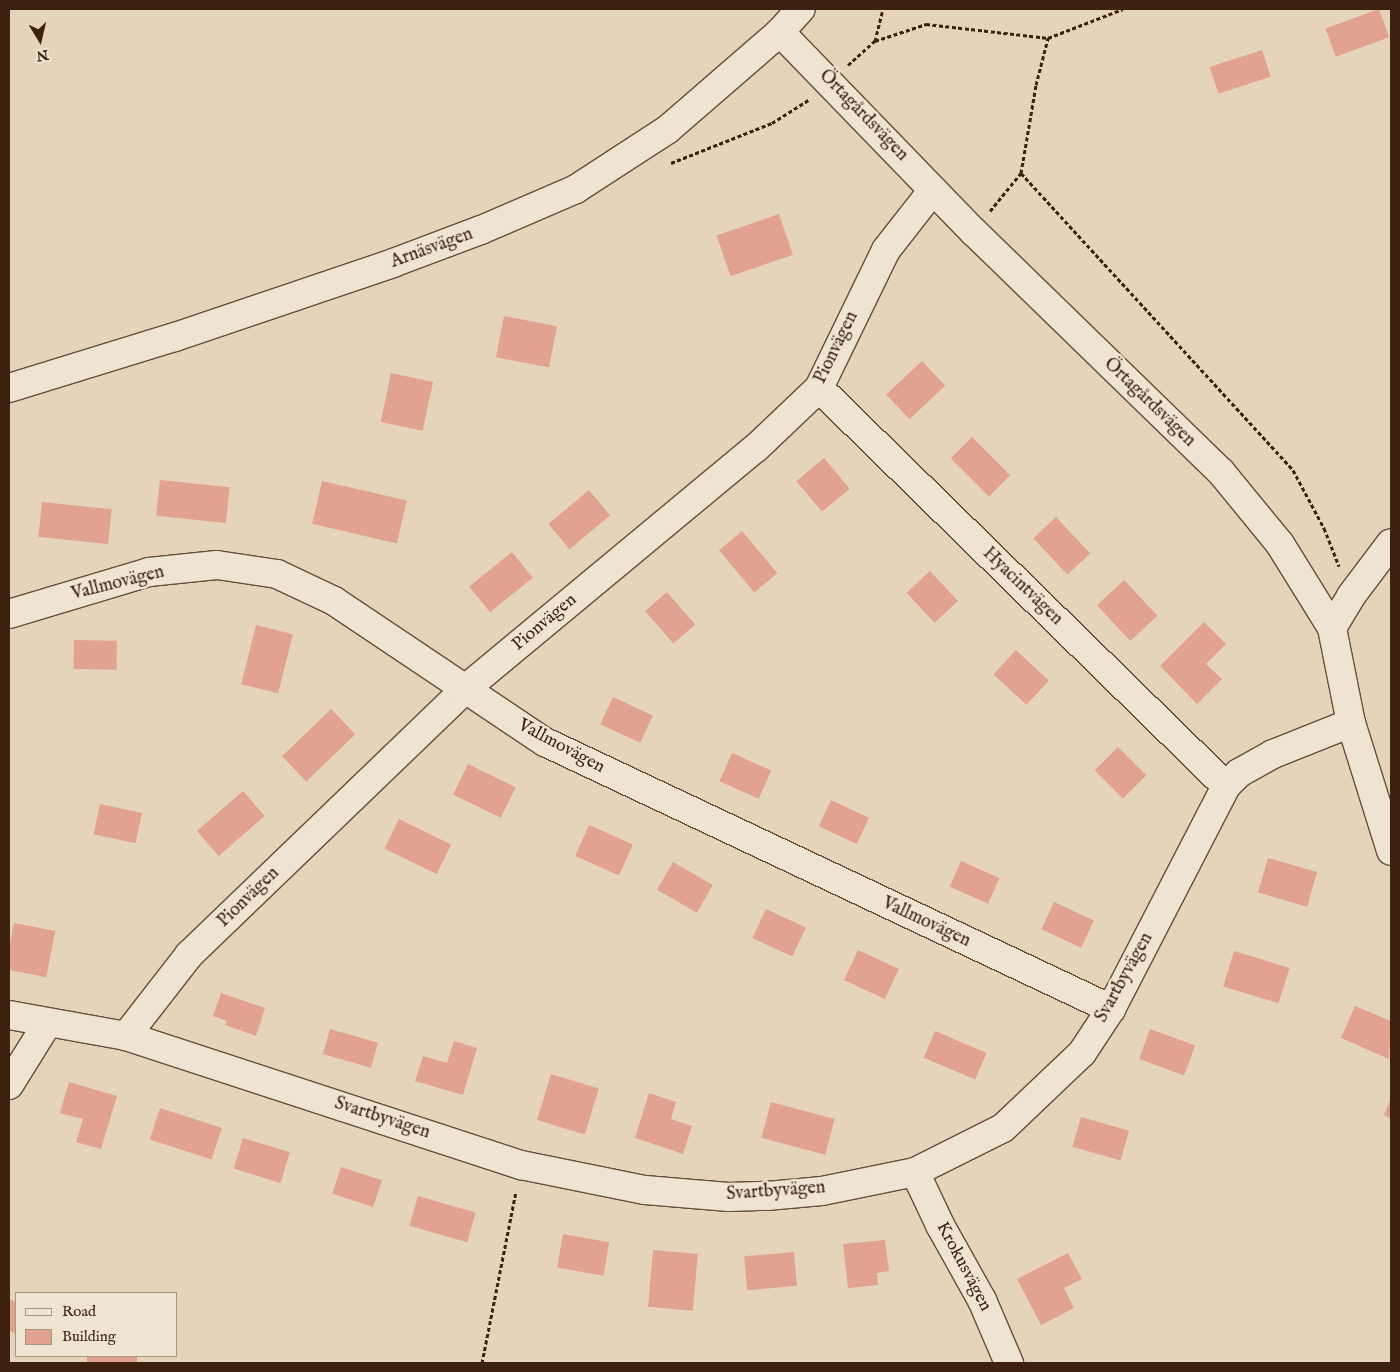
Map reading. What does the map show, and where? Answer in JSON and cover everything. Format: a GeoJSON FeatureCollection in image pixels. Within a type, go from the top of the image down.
{"type":"FeatureCollection","features":[{"type":"Feature","properties":{"kind":"street","name":"Arnäsvägen"},"geometry":{"type":"LineString","coordinates":[[9,388],[193,331],[393,263],[482,230],[576,189],[667,130],[780,32],[801,9]]}},
{"type":"Feature","properties":{"kind":"street","name":"Örtagårdsvägen"},"geometry":{"type":"LineString","coordinates":[[780,32],[974,232],[1220,472],[1280,544],[1332,628],[1350,723],[1391,851]]}},
{"type":"Feature","properties":{"kind":"street","name":"Pionvägen"},"geometry":{"type":"LineString","coordinates":[[126,1036],[189,955],[464,690],[756,448],[819,388],[886,250],[933,190]]}},
{"type":"Feature","properties":{"kind":"street","name":"Hyacintvägen"},"geometry":{"type":"LineString","coordinates":[[819,388],[1226,786]]}},
{"type":"Feature","properties":{"kind":"street"},"geometry":{"type":"LineString","coordinates":[[1332,628],[1351,596],[1391,543]]}},
{"type":"Feature","properties":{"kind":"street","name":"Vallmovägen"},"geometry":{"type":"LineString","coordinates":[[9,614],[149,572],[217,565],[277,574],[334,601],[464,690],[545,742],[1111,1009]]}},
{"type":"Feature","properties":{"kind":"street","name":"Svartbyvägen"},"geometry":{"type":"LineString","coordinates":[[9,1016],[46,1024],[126,1036],[521,1165],[645,1190],[729,1197],[822,1191],[916,1172],[965,1149],[1010,1122],[1082,1053],[1111,1009],[1226,786],[1239,773],[1273,754],[1350,723]]}},
{"type":"Feature","properties":{"kind":"street"},"geometry":{"type":"LineString","coordinates":[[9,1085],[46,1024]]}},
{"type":"Feature","properties":{"kind":"street","name":"Krokusvägen"},"geometry":{"type":"LineString","coordinates":[[916,1172],[940,1225],[982,1300],[1009,1363]]}},
{"type":"Feature","properties":{"kind":"path"},"geometry":{"type":"LineString","coordinates":[[875,42],[926,24],[1048,38],[1123,9]]}},
{"type":"Feature","properties":{"kind":"path"},"geometry":{"type":"LineString","coordinates":[[974,232],[1021,172],[1036,85],[1048,38]]}},
{"type":"Feature","properties":{"kind":"path"},"geometry":{"type":"LineString","coordinates":[[1021,172],[1293,470],[1324,528],[1351,596]]}},
{"type":"Feature","properties":{"kind":"path"},"geometry":{"type":"LineString","coordinates":[[482,1363],[521,1165]]}},
{"type":"Feature","properties":{"kind":"building"},"geometry":{"type":"Polygon","coordinates":[[[1379,9],[1389,37],[1336,57],[1325,28],[1379,9]]]}},
{"type":"Feature","properties":{"kind":"building"},"geometry":{"type":"Polygon","coordinates":[[[1262,50],[1271,77],[1218,94],[1210,67],[1262,50]]]}},
{"type":"Feature","properties":{"kind":"building"},"geometry":{"type":"Polygon","coordinates":[[[779,214],[793,255],[731,276],[717,235],[779,214]]]}},
{"type":"Feature","properties":{"kind":"building"},"geometry":{"type":"Polygon","coordinates":[[[504,316],[557,326],[549,368],[496,357],[504,316]]]}},
{"type":"Feature","properties":{"kind":"building"},"geometry":{"type":"Polygon","coordinates":[[[922,361],[945,386],[909,419],[886,394],[922,361]]]}},
{"type":"Feature","properties":{"kind":"building"},"geometry":{"type":"Polygon","coordinates":[[[391,373],[433,382],[423,431],[381,422],[391,373]]]}},
{"type":"Feature","properties":{"kind":"building"},"geometry":{"type":"Polygon","coordinates":[[[972,437],[1010,475],[989,496],[951,458],[972,437]]]}},
{"type":"Feature","properties":{"kind":"building"},"geometry":{"type":"Polygon","coordinates":[[[824,458],[850,489],[822,512],[796,481],[824,458]]]}},
{"type":"Feature","properties":{"kind":"building"},"geometry":{"type":"Polygon","coordinates":[[[160,480],[230,487],[226,523],[156,516],[160,480]]]}},
{"type":"Feature","properties":{"kind":"building"},"geometry":{"type":"Polygon","coordinates":[[[322,481],[407,501],[397,543],[312,524],[322,481]]]}},
{"type":"Feature","properties":{"kind":"building"},"geometry":{"type":"Polygon","coordinates":[[[589,490],[610,515],[570,549],[548,524],[589,490]]]}},
{"type":"Feature","properties":{"kind":"building"},"geometry":{"type":"Polygon","coordinates":[[[42,502],[112,509],[108,544],[38,537],[42,502]]]}},
{"type":"Feature","properties":{"kind":"building"},"geometry":{"type":"Polygon","coordinates":[[[1056,517],[1090,554],[1067,575],[1033,538],[1056,517]]]}},
{"type":"Feature","properties":{"kind":"building"},"geometry":{"type":"Polygon","coordinates":[[[742,531],[777,573],[754,592],[719,550],[742,531]]]}},
{"type":"Feature","properties":{"kind":"building"},"geometry":{"type":"Polygon","coordinates":[[[512,552],[533,578],[490,612],[469,587],[512,552]]]}},
{"type":"Feature","properties":{"kind":"building"},"geometry":{"type":"Polygon","coordinates":[[[930,571],[958,601],[935,623],[907,593],[930,571]]]}},
{"type":"Feature","properties":{"kind":"building"},"geometry":{"type":"Polygon","coordinates":[[[1124,580],[1157,616],[1130,641],[1097,605],[1124,580]]]}},
{"type":"Feature","properties":{"kind":"building"},"geometry":{"type":"Polygon","coordinates":[[[667,592],[695,624],[673,643],[645,611],[667,592]]]}},
{"type":"Feature","properties":{"kind":"building"},"geometry":{"type":"Polygon","coordinates":[[[1204,622],[1226,644],[1206,664],[1222,679],[1197,704],[1160,666],[1204,622]]]}},
{"type":"Feature","properties":{"kind":"building"},"geometry":{"type":"Polygon","coordinates":[[[256,625],[293,634],[278,693],[241,684],[256,625]]]}},
{"type":"Feature","properties":{"kind":"building"},"geometry":{"type":"Polygon","coordinates":[[[74,640],[117,641],[116,670],[73,669],[74,640]]]}},
{"type":"Feature","properties":{"kind":"building"},"geometry":{"type":"Polygon","coordinates":[[[1016,650],[1049,681],[1026,705],[993,674],[1016,650]]]}},
{"type":"Feature","properties":{"kind":"building"},"geometry":{"type":"Polygon","coordinates":[[[613,697],[653,716],[640,743],[600,724],[613,697]]]}},
{"type":"Feature","properties":{"kind":"building"},"geometry":{"type":"Polygon","coordinates":[[[331,709],[355,734],[306,781],[282,756],[331,709]]]}},
{"type":"Feature","properties":{"kind":"building"},"geometry":{"type":"Polygon","coordinates":[[[1118,747],[1146,775],[1123,799],[1095,770],[1118,747]]]}},
{"type":"Feature","properties":{"kind":"building"},"geometry":{"type":"Polygon","coordinates":[[[732,753],[771,770],[759,799],[719,781],[732,753]]]}},
{"type":"Feature","properties":{"kind":"building"},"geometry":{"type":"Polygon","coordinates":[[[468,764],[516,787],[501,818],[453,795],[468,764]]]}},
{"type":"Feature","properties":{"kind":"building"},"geometry":{"type":"Polygon","coordinates":[[[243,791],[265,816],[219,856],[197,831],[243,791]]]}},
{"type":"Feature","properties":{"kind":"building"},"geometry":{"type":"Polygon","coordinates":[[[831,800],[869,818],[857,844],[819,826],[831,800]]]}},
{"type":"Feature","properties":{"kind":"building"},"geometry":{"type":"Polygon","coordinates":[[[100,804],[142,813],[136,843],[94,834],[100,804]]]}},
{"type":"Feature","properties":{"kind":"building"},"geometry":{"type":"Polygon","coordinates":[[[399,819],[451,844],[437,874],[385,849],[399,819]]]}},
{"type":"Feature","properties":{"kind":"building"},"geometry":{"type":"Polygon","coordinates":[[[589,825],[633,845],[619,876],[575,856],[589,825]]]}},
{"type":"Feature","properties":{"kind":"building"},"geometry":{"type":"Polygon","coordinates":[[[1268,858],[1317,872],[1307,907],[1258,893],[1268,858]]]}},
{"type":"Feature","properties":{"kind":"building"},"geometry":{"type":"Polygon","coordinates":[[[961,861],[999,878],[988,904],[950,887],[961,861]]]}},
{"type":"Feature","properties":{"kind":"building"},"geometry":{"type":"Polygon","coordinates":[[[673,862],[713,885],[697,913],[657,890],[673,862]]]}},
{"type":"Feature","properties":{"kind":"building"},"geometry":{"type":"Polygon","coordinates":[[[1054,902],[1094,921],[1081,948],[1041,929],[1054,902]]]}},
{"type":"Feature","properties":{"kind":"building"},"geometry":{"type":"Polygon","coordinates":[[[766,909],[806,928],[792,957],[752,938],[766,909]]]}},
{"type":"Feature","properties":{"kind":"building"},"geometry":{"type":"Polygon","coordinates":[[[14,923],[55,931],[46,977],[9,970],[9,949],[14,923]]]}},
{"type":"Feature","properties":{"kind":"building"},"geometry":{"type":"Polygon","coordinates":[[[858,950],[899,969],[885,999],[844,980],[858,950]]]}},
{"type":"Feature","properties":{"kind":"building"},"geometry":{"type":"Polygon","coordinates":[[[1234,951],[1289,968],[1279,1003],[1223,986],[1234,951]]]}},
{"type":"Feature","properties":{"kind":"building"},"geometry":{"type":"Polygon","coordinates":[[[221,993],[265,1008],[256,1036],[225,1025],[227,1021],[213,1016],[221,993]]]}},
{"type":"Feature","properties":{"kind":"building"},"geometry":{"type":"Polygon","coordinates":[[[1355,1006],[1391,1021],[1389,1059],[1341,1038],[1355,1006]]]}},
{"type":"Feature","properties":{"kind":"building"},"geometry":{"type":"Polygon","coordinates":[[[330,1029],[378,1043],[371,1068],[323,1054],[330,1029]]]}},
{"type":"Feature","properties":{"kind":"building"},"geometry":{"type":"Polygon","coordinates":[[[1150,1029],[1195,1045],[1184,1075],[1139,1059],[1150,1029]]]}},
{"type":"Feature","properties":{"kind":"building"},"geometry":{"type":"Polygon","coordinates":[[[935,1031],[987,1053],[975,1080],[924,1058],[935,1031]]]}},
{"type":"Feature","properties":{"kind":"building"},"geometry":{"type":"Polygon","coordinates":[[[454,1041],[477,1048],[463,1095],[415,1081],[423,1056],[447,1063],[454,1041]]]}},
{"type":"Feature","properties":{"kind":"building"},"geometry":{"type":"Polygon","coordinates":[[[551,1074],[599,1089],[585,1135],[537,1120],[551,1074]]]}},
{"type":"Feature","properties":{"kind":"building"},"geometry":{"type":"Polygon","coordinates":[[[69,1082],[117,1096],[101,1149],[76,1142],[83,1119],[60,1113],[69,1082]]]}},
{"type":"Feature","properties":{"kind":"building"},"geometry":{"type":"Polygon","coordinates":[[[649,1093],[676,1102],[671,1119],[692,1126],[683,1154],[635,1138],[649,1093]]]}},
{"type":"Feature","properties":{"kind":"building"},"geometry":{"type":"Polygon","coordinates":[[[1391,1098],[1391,1119],[1384,1115],[1391,1098]]]}},
{"type":"Feature","properties":{"kind":"building"},"geometry":{"type":"Polygon","coordinates":[[[771,1102],[835,1119],[825,1155],[761,1138],[771,1102]]]}},
{"type":"Feature","properties":{"kind":"building"},"geometry":{"type":"Polygon","coordinates":[[[160,1108],[222,1128],[212,1159],[150,1139],[160,1108]]]}},
{"type":"Feature","properties":{"kind":"building"},"geometry":{"type":"Polygon","coordinates":[[[1081,1117],[1129,1131],[1121,1161],[1072,1147],[1081,1117]]]}},
{"type":"Feature","properties":{"kind":"building"},"geometry":{"type":"Polygon","coordinates":[[[243,1138],[290,1152],[281,1183],[234,1169],[243,1138]]]}},
{"type":"Feature","properties":{"kind":"building"},"geometry":{"type":"Polygon","coordinates":[[[341,1167],[382,1180],[373,1207],[332,1194],[341,1167]]]}},
{"type":"Feature","properties":{"kind":"building"},"geometry":{"type":"Polygon","coordinates":[[[418,1196],[476,1213],[467,1242],[409,1226],[418,1196]]]}},
{"type":"Feature","properties":{"kind":"building"},"geometry":{"type":"Polygon","coordinates":[[[563,1234],[609,1242],[603,1276],[557,1267],[563,1234]]]}},
{"type":"Feature","properties":{"kind":"building"},"geometry":{"type":"Polygon","coordinates":[[[885,1240],[889,1271],[877,1273],[878,1285],[848,1288],[843,1244],[885,1240]]]}},
{"type":"Feature","properties":{"kind":"building"},"geometry":{"type":"Polygon","coordinates":[[[653,1250],[698,1254],[693,1311],[648,1307],[653,1250]]]}},
{"type":"Feature","properties":{"kind":"building"},"geometry":{"type":"Polygon","coordinates":[[[794,1252],[797,1286],[747,1290],[744,1256],[794,1252]]]}},
{"type":"Feature","properties":{"kind":"building"},"geometry":{"type":"Polygon","coordinates":[[[1068,1253],[1082,1279],[1064,1288],[1074,1308],[1041,1325],[1017,1279],[1068,1253]]]}},
{"type":"Feature","properties":{"kind":"building"},"geometry":{"type":"Polygon","coordinates":[[[9,1299],[15,1302],[15,1333],[9,1330],[9,1299]]]}},
{"type":"Feature","properties":{"kind":"building"},"geometry":{"type":"Polygon","coordinates":[[[87,1357],[137,1357],[137,1363],[87,1363],[87,1357]]]}}]}
